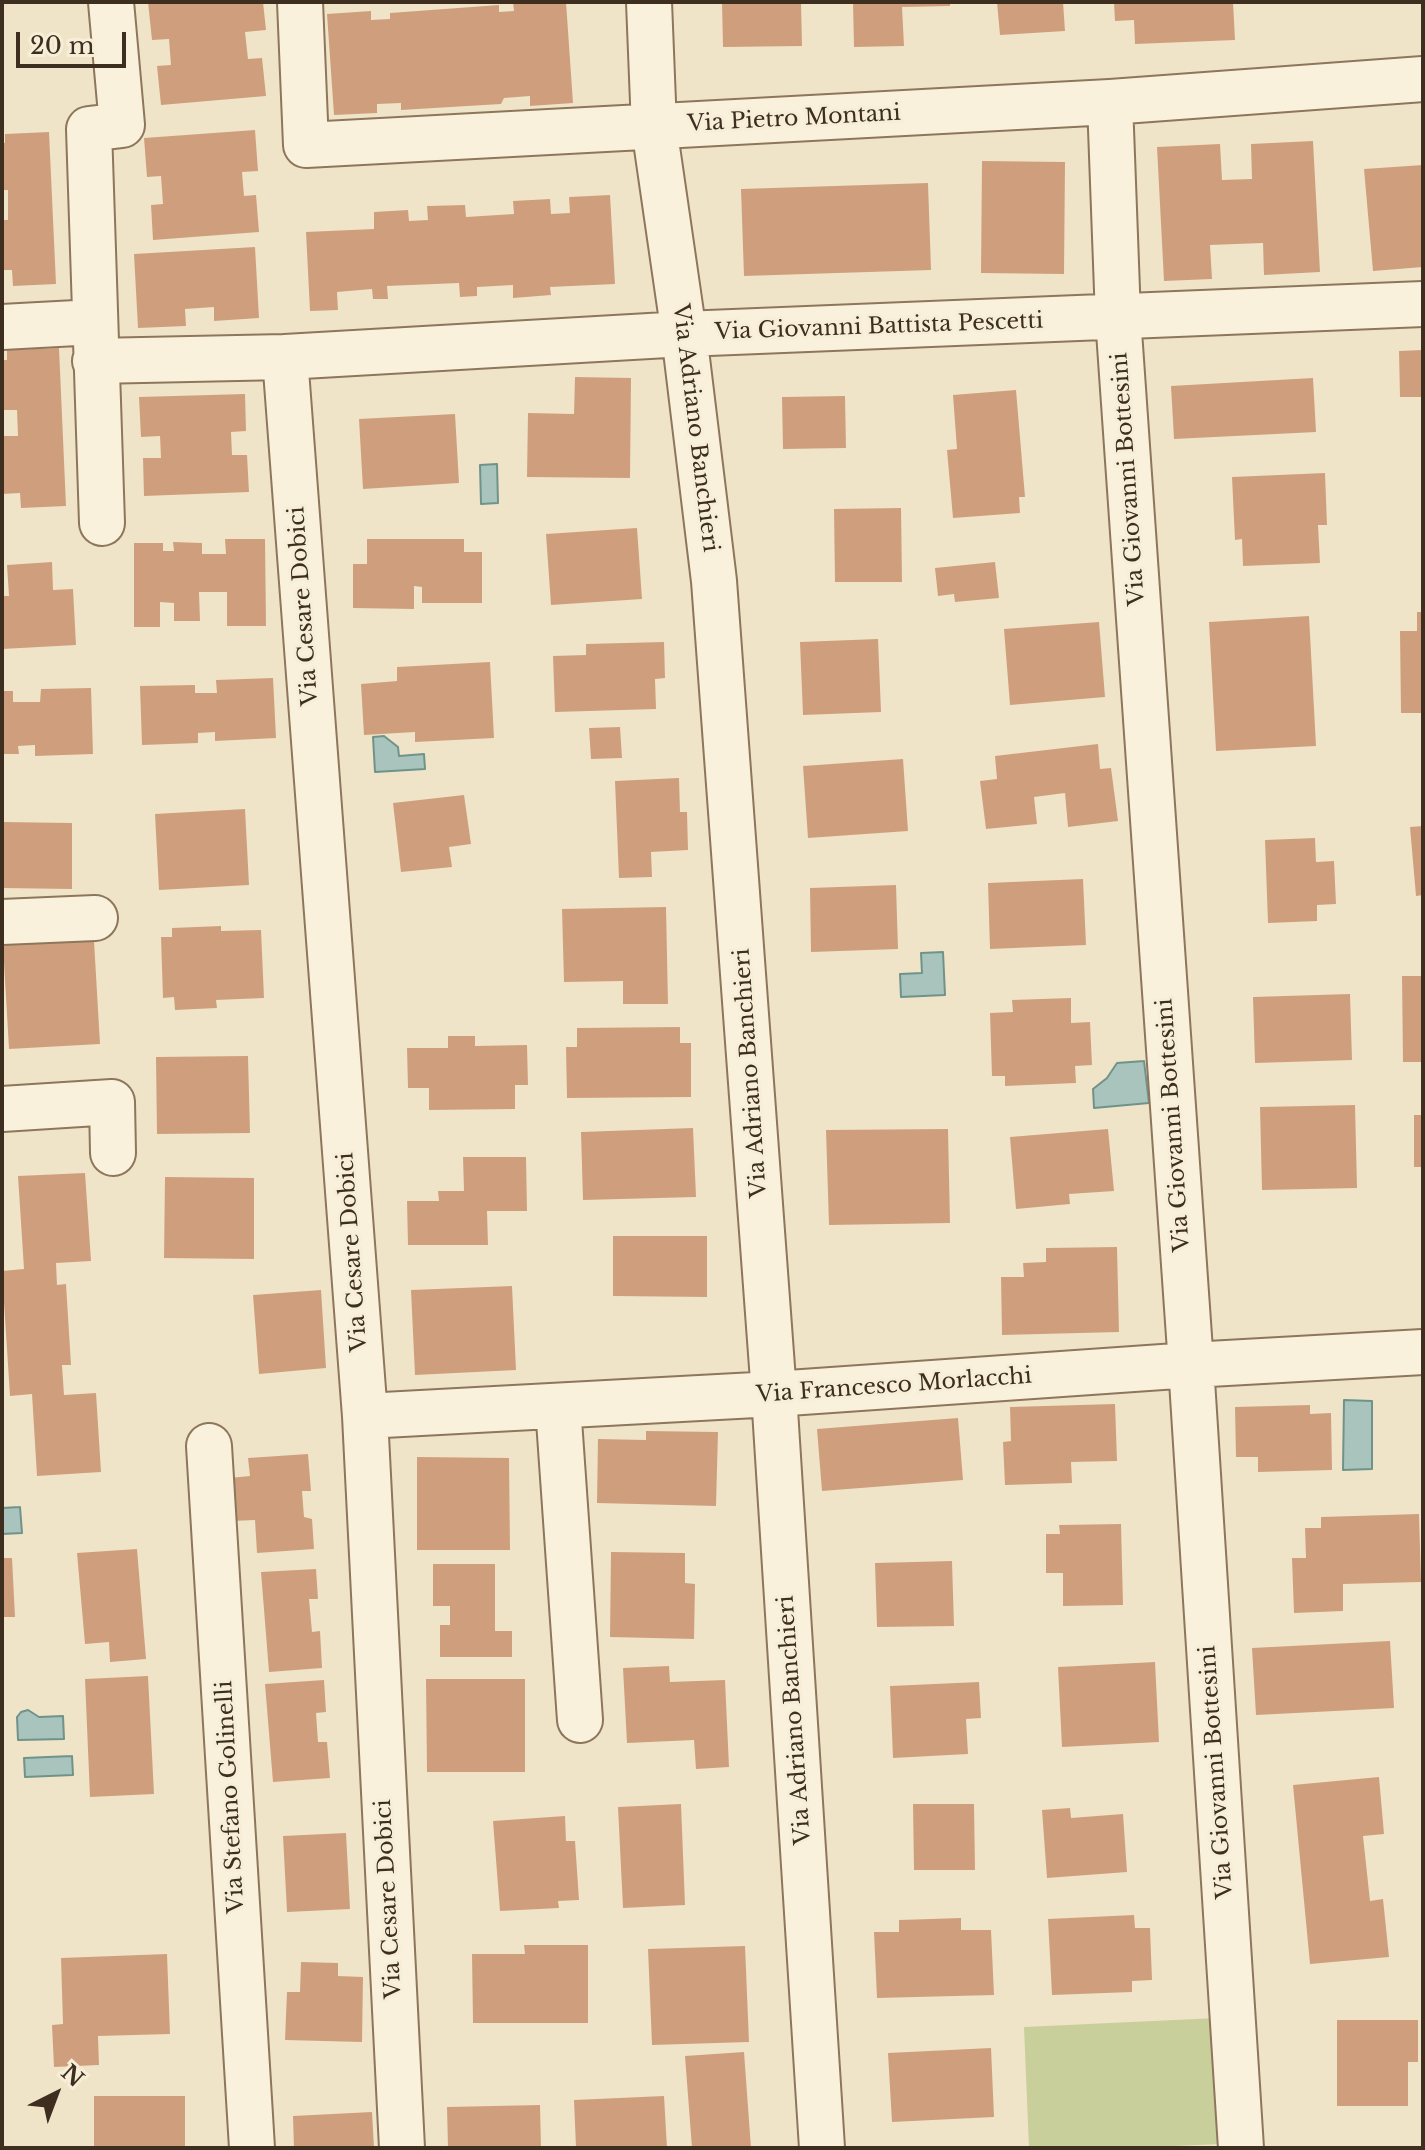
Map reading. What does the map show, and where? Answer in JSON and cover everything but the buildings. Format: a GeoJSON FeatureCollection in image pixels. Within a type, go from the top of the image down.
{"type":"FeatureCollection","features":[{"type":"Feature","properties":{"kind":"street"},"geometry":{"type":"LineString","coordinates":[[102,523],[89,129],[122,125],[111,2]]}},
{"type":"Feature","properties":{"kind":"street","name":"Via Pietro Montani"},"geometry":{"type":"LineString","coordinates":[[300,2],[306,145],[1110,102],[1423,79]]}},
{"type":"Feature","properties":{"kind":"street","name":"Via Adriano Banchieri"},"geometry":{"type":"LineString","coordinates":[[649,2],[654,127],[684,334],[714,581],[774,1394],[822,2148]]}},
{"type":"Feature","properties":{"kind":"street","name":"Via Giovanni Bottesini"},"geometry":{"type":"LineString","coordinates":[[1110,102],[1118,317],[1191,1365],[1241,2148]]}},
{"type":"Feature","properties":{"kind":"street","name":"Via Giovanni Battista Pescetti"},"geometry":{"type":"LineString","coordinates":[[2,327],[95,342],[285,357],[684,334],[1423,304]]}},
{"type":"Feature","properties":{"kind":"street","name":"Via Cesare Dobici"},"geometry":{"type":"LineString","coordinates":[[285,357],[365,1416],[402,2148]]}},
{"type":"Feature","properties":{"kind":"street"},"geometry":{"type":"LineString","coordinates":[[2,922],[95,918]]}},
{"type":"Feature","properties":{"kind":"street"},"geometry":{"type":"LineString","coordinates":[[2,1109],[112,1102],[113,1153]]}},
{"type":"Feature","properties":{"kind":"street","name":"Via Francesco Morlacchi"},"geometry":{"type":"LineString","coordinates":[[365,1416],[774,1394],[1423,1352]]}},
{"type":"Feature","properties":{"kind":"street"},"geometry":{"type":"LineString","coordinates":[[558,1406],[580,1720]]}},
{"type":"Feature","properties":{"kind":"street","name":"Via Stefano Golinelli"},"geometry":{"type":"LineString","coordinates":[[209,1446],[252,2148]]}},
{"type":"Feature","properties":{"kind":"green space"},"geometry":{"type":"Polygon","coordinates":[[[1217,2018],[1223,2144],[1029,2148],[1024,2027],[1217,2018]]]}},
{"type":"Feature","properties":{"kind":"water"},"geometry":{"type":"Polygon","coordinates":[[[497,464],[498,503],[481,504],[480,465],[497,464]]]}},
{"type":"Feature","properties":{"kind":"water"},"geometry":{"type":"Polygon","coordinates":[[[384,736],[398,747],[399,756],[424,754],[425,769],[375,772],[373,737],[384,736]]]}},
{"type":"Feature","properties":{"kind":"water"},"geometry":{"type":"Polygon","coordinates":[[[943,952],[945,995],[901,997],[900,974],[922,973],[921,953],[943,952]]]}},
{"type":"Feature","properties":{"kind":"water"},"geometry":{"type":"Polygon","coordinates":[[[1144,1061],[1149,1103],[1094,1108],[1093,1089],[1107,1078],[1117,1063],[1144,1061]]]}},
{"type":"Feature","properties":{"kind":"water"},"geometry":{"type":"Polygon","coordinates":[[[1344,1400],[1372,1401],[1372,1469],[1343,1470],[1344,1400]]]}},
{"type":"Feature","properties":{"kind":"water"},"geometry":{"type":"Polygon","coordinates":[[[20,1507],[22,1533],[2,1534],[2,1508],[20,1507]]]}},
{"type":"Feature","properties":{"kind":"water"},"geometry":{"type":"Polygon","coordinates":[[[28,1710],[39,1717],[63,1716],[64,1739],[18,1740],[17,1717],[28,1710]]]}},
{"type":"Feature","properties":{"kind":"water"},"geometry":{"type":"Polygon","coordinates":[[[72,1756],[73,1775],[25,1777],[24,1758],[72,1756]]]}}]}
